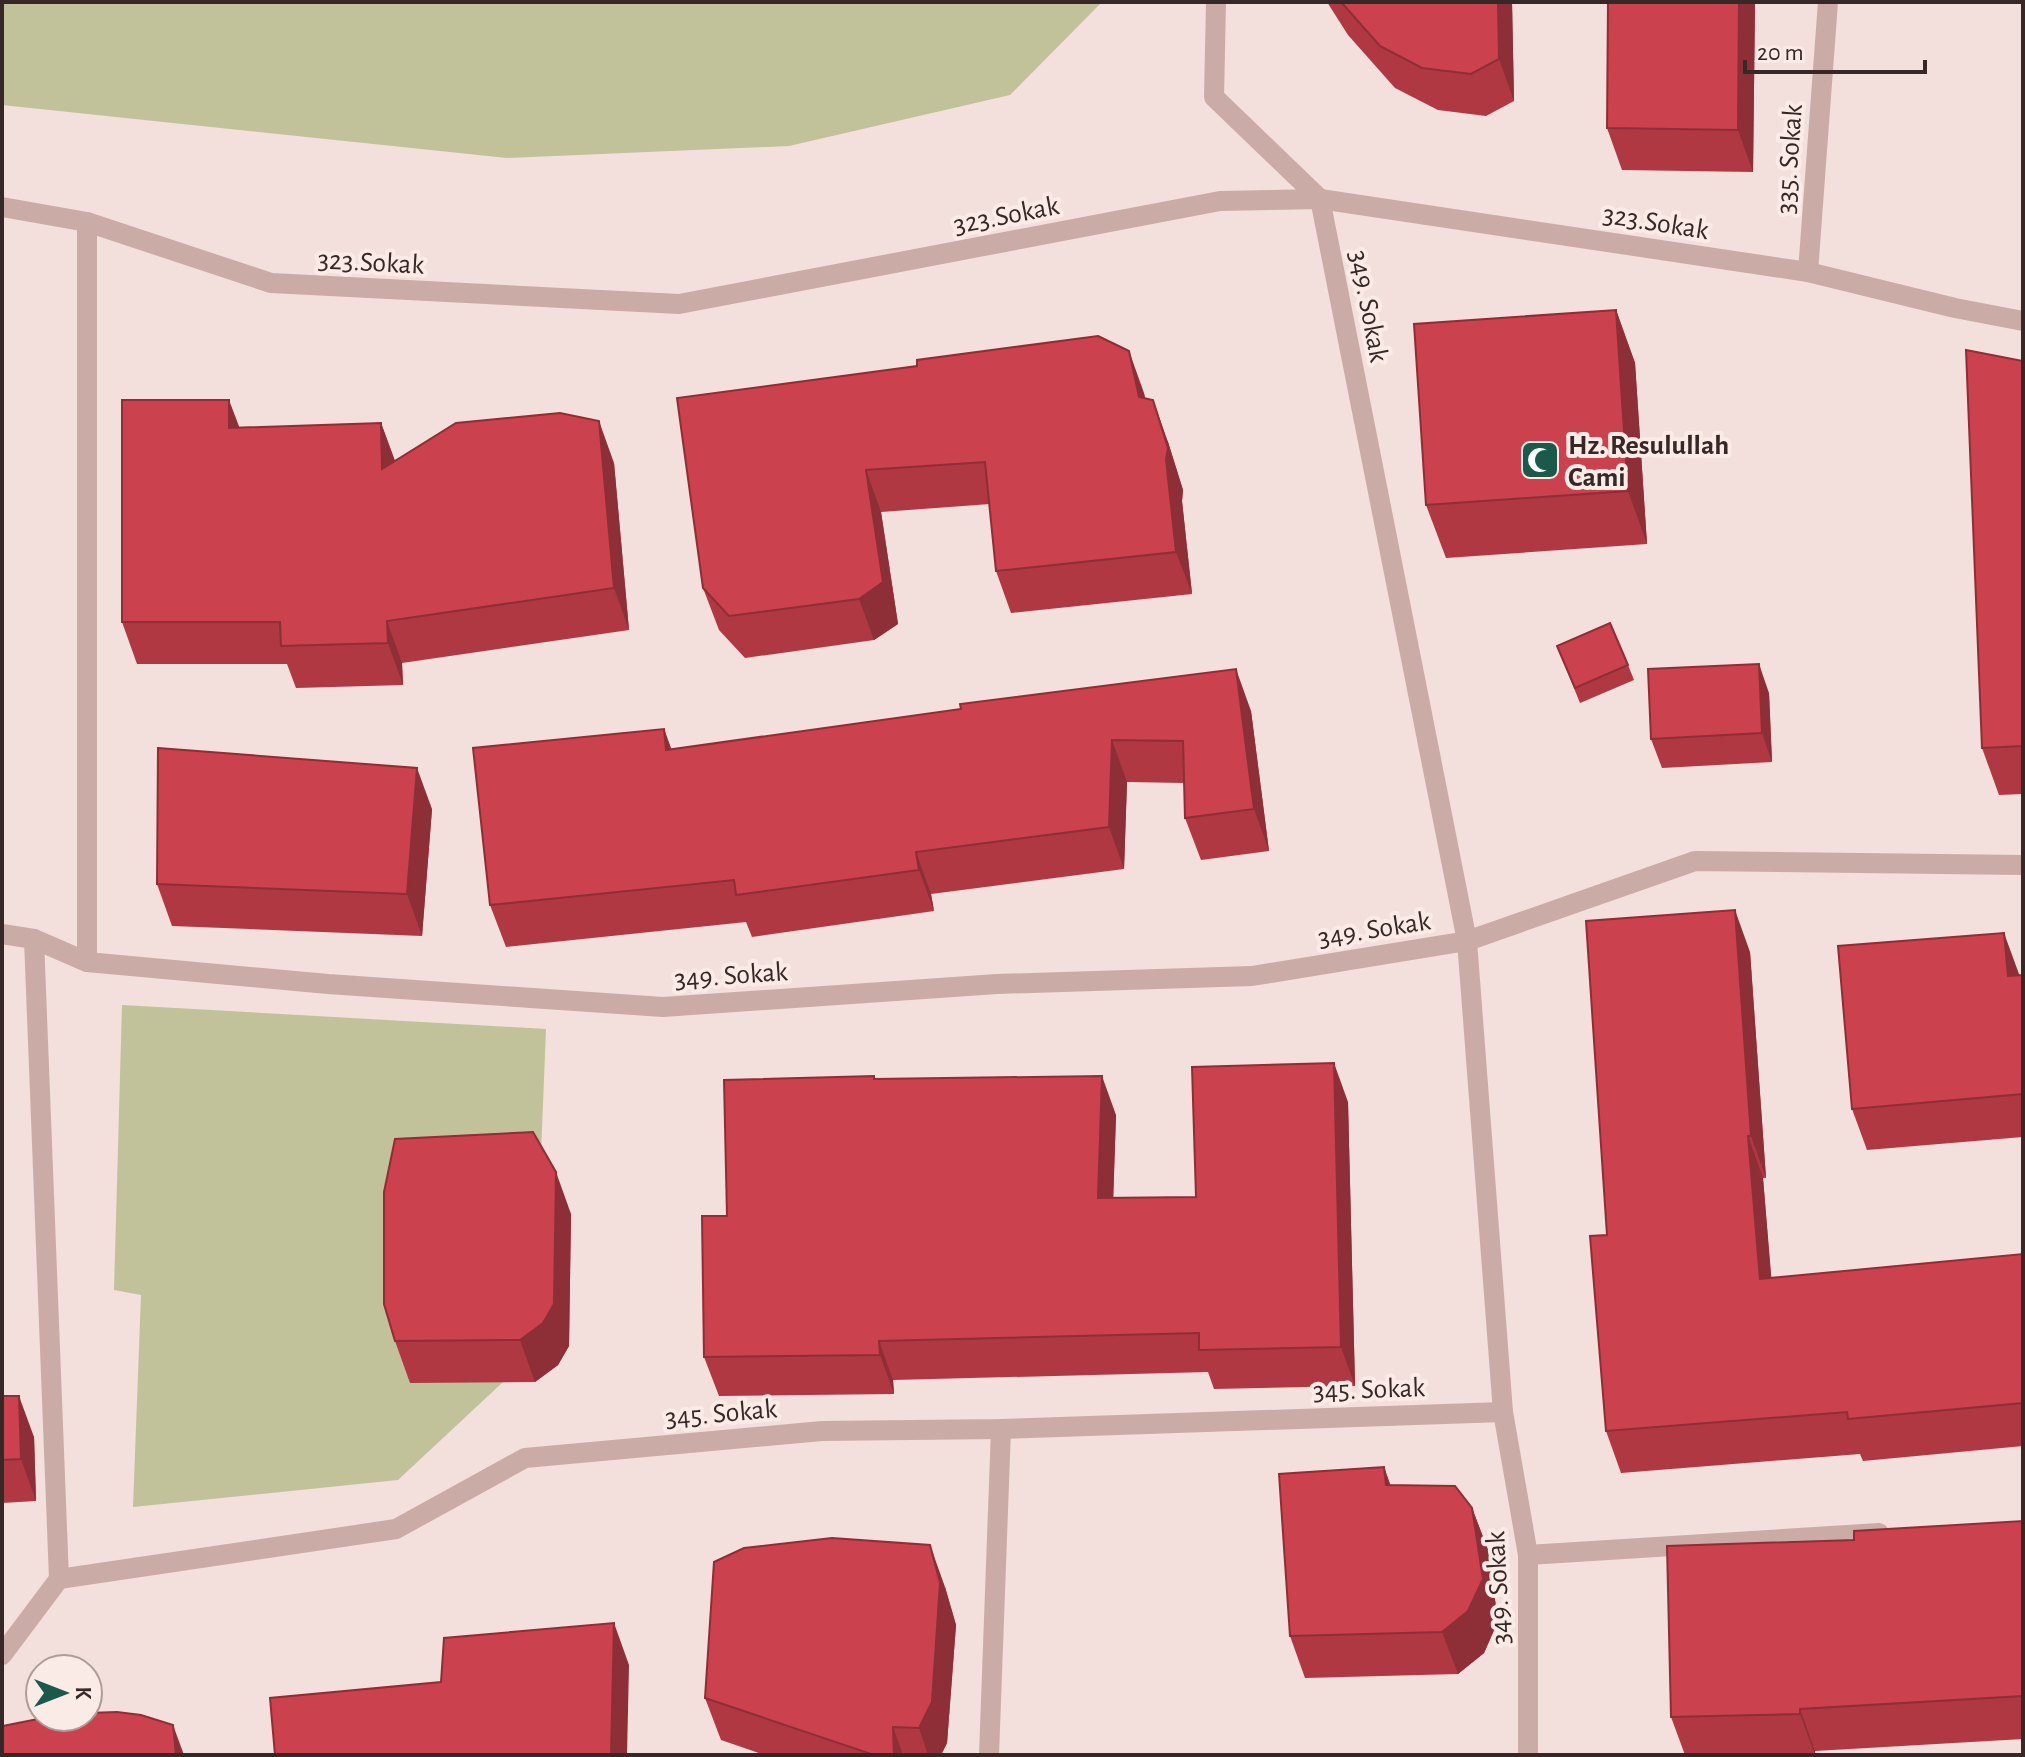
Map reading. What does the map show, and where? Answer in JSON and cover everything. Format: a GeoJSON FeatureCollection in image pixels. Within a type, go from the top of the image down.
{"type":"FeatureCollection","features":[{"type":"Feature","properties":{"kind":"street"},"geometry":{"type":"LineString","coordinates":[[1216,2],[1214,97],[1320,199]]}},
{"type":"Feature","properties":{"kind":"street","name":"335. Sokak"},"geometry":{"type":"LineString","coordinates":[[1808,272],[1828,2]]}},
{"type":"Feature","properties":{"kind":"street","name":"323.Sokak"},"geometry":{"type":"LineString","coordinates":[[2,207],[87,222],[271,283],[679,304],[1220,201],[1320,199],[1808,272],[1955,308],[2023,321]]}},
{"type":"Feature","properties":{"kind":"street","name":"349. Sokak"},"geometry":{"type":"LineString","coordinates":[[1320,199],[1467,941],[1503,1412],[1528,1555],[1528,1755]]}},
{"type":"Feature","properties":{"kind":"street"},"geometry":{"type":"LineString","coordinates":[[87,222],[87,962]]}},
{"type":"Feature","properties":{"kind":"street"},"geometry":{"type":"LineString","coordinates":[[1467,941],[1695,861],[2023,865]]}},
{"type":"Feature","properties":{"kind":"street","name":"349. Sokak"},"geometry":{"type":"LineString","coordinates":[[2,934],[34,939],[87,962],[328,984],[663,1007],[997,984],[1252,976],[1467,941]]}},
{"type":"Feature","properties":{"kind":"street"},"geometry":{"type":"LineString","coordinates":[[2,1655],[59,1579],[34,939]]}},
{"type":"Feature","properties":{"kind":"street","name":"345. Sokak"},"geometry":{"type":"LineString","coordinates":[[59,1579],[396,1529],[525,1458],[822,1431],[1001,1429],[1503,1412]]}},
{"type":"Feature","properties":{"kind":"street"},"geometry":{"type":"LineString","coordinates":[[989,1755],[1001,1429]]}},
{"type":"Feature","properties":{"kind":"street"},"geometry":{"type":"LineString","coordinates":[[1528,1555],[1895,1532]]}},
{"type":"Feature","properties":{"kind":"green space"},"geometry":{"type":"Polygon","coordinates":[[[2,2],[1102,2],[1010,95],[789,146],[507,158],[2,105],[2,2]]]}},
{"type":"Feature","properties":{"kind":"green space"},"geometry":{"type":"Polygon","coordinates":[[[122,1005],[546,1029],[533,1354],[398,1480],[133,1507],[141,1295],[114,1290],[122,1005]]]}},
{"type":"Feature","properties":{"kind":"building"},"geometry":{"type":"Polygon","coordinates":[[[1341,2],[1498,2],[1499,59],[1471,74],[1422,68],[1380,46],[1341,2]]]}},
{"type":"Feature","properties":{"kind":"building"},"geometry":{"type":"Polygon","coordinates":[[[1608,2],[1739,2],[1738,130],[1607,128],[1608,2]]]}},
{"type":"Feature","properties":{"kind":"building","name":"Hz. Resulullah Cami"},"geometry":{"type":"Polygon","coordinates":[[[1616,310],[1628,491],[1426,505],[1414,324],[1616,310]]]}},
{"type":"Feature","properties":{"kind":"building"},"geometry":{"type":"Polygon","coordinates":[[[1098,336],[1129,351],[1139,397],[1153,400],[1168,448],[1166,459],[1176,552],[996,571],[985,462],[866,470],[883,582],[859,599],[729,616],[703,588],[677,398],[917,366],[917,360],[1098,336]]]}},
{"type":"Feature","properties":{"kind":"building"},"geometry":{"type":"Polygon","coordinates":[[[1966,350],[2023,361],[2023,746],[1982,748],[1966,350]]]}},
{"type":"Feature","properties":{"kind":"building"},"geometry":{"type":"Polygon","coordinates":[[[122,400],[229,400],[229,428],[381,423],[382,469],[456,423],[560,413],[599,421],[614,588],[387,621],[388,643],[281,646],[280,622],[122,622],[122,400]]]}},
{"type":"Feature","properties":{"kind":"building"},"geometry":{"type":"Polygon","coordinates":[[[1610,623],[1628,665],[1575,688],[1557,646],[1610,623]]]}},
{"type":"Feature","properties":{"kind":"building"},"geometry":{"type":"Polygon","coordinates":[[[1759,664],[1762,733],[1651,739],[1648,669],[1759,664]]]}},
{"type":"Feature","properties":{"kind":"building"},"geometry":{"type":"Polygon","coordinates":[[[1236,669],[1254,809],[1185,818],[1183,741],[1112,740],[1109,827],[916,852],[919,870],[736,895],[734,880],[490,905],[473,748],[664,729],[666,750],[961,709],[960,704],[1236,669]]]}},
{"type":"Feature","properties":{"kind":"building"},"geometry":{"type":"Polygon","coordinates":[[[158,748],[417,768],[407,894],[157,884],[158,748]]]}},
{"type":"Feature","properties":{"kind":"building"},"geometry":{"type":"Polygon","coordinates":[[[1735,910],[1760,1279],[2023,1254],[2023,1403],[1848,1419],[1847,1412],[1606,1431],[1590,1236],[1607,1235],[1586,921],[1735,910]]]}},
{"type":"Feature","properties":{"kind":"building"},"geometry":{"type":"Polygon","coordinates":[[[2004,933],[2008,976],[2023,975],[2023,1094],[1852,1109],[1838,946],[2004,933]]]}},
{"type":"Feature","properties":{"kind":"building"},"geometry":{"type":"Polygon","coordinates":[[[1334,1063],[1341,1347],[1199,1350],[1199,1333],[879,1341],[880,1355],[704,1357],[702,1216],[727,1216],[724,1080],[874,1076],[874,1079],[1102,1076],[1098,1198],[1196,1197],[1192,1067],[1334,1063]]]}},
{"type":"Feature","properties":{"kind":"building"},"geometry":{"type":"Polygon","coordinates":[[[533,1132],[556,1172],[554,1304],[543,1323],[520,1340],[395,1341],[384,1304],[384,1192],[395,1139],[533,1132]]]}},
{"type":"Feature","properties":{"kind":"building"},"geometry":{"type":"Polygon","coordinates":[[[2,1396],[19,1396],[21,1459],[2,1460],[2,1396]]]}},
{"type":"Feature","properties":{"kind":"building"},"geometry":{"type":"Polygon","coordinates":[[[1384,1467],[1386,1485],[1455,1486],[1472,1508],[1483,1579],[1468,1611],[1442,1632],[1290,1636],[1279,1474],[1384,1467]]]}},
{"type":"Feature","properties":{"kind":"building"},"geometry":{"type":"Polygon","coordinates":[[[2023,1521],[2023,1696],[1800,1709],[1800,1714],[1671,1717],[1667,1546],[1854,1540],[1854,1531],[2023,1521]]]}},
{"type":"Feature","properties":{"kind":"building"},"geometry":{"type":"Polygon","coordinates":[[[832,1538],[930,1545],[940,1583],[932,1702],[919,1728],[893,1727],[894,1755],[874,1755],[705,1698],[714,1562],[744,1548],[832,1538]]]}},
{"type":"Feature","properties":{"kind":"building"},"geometry":{"type":"Polygon","coordinates":[[[614,1623],[611,1755],[275,1755],[270,1698],[441,1682],[444,1638],[614,1623]]]}},
{"type":"Feature","properties":{"kind":"building"},"geometry":{"type":"Polygon","coordinates":[[[104,1712],[141,1715],[173,1725],[176,1755],[2,1755],[3,1726],[24,1722],[24,1733],[104,1733],[104,1712]]]}},
{"type":"Feature","properties":{"kind":"place","name":"Hz. Resulullah Cami"},"geometry":{"type":"Point","coordinates":[1540,460]}}]}
